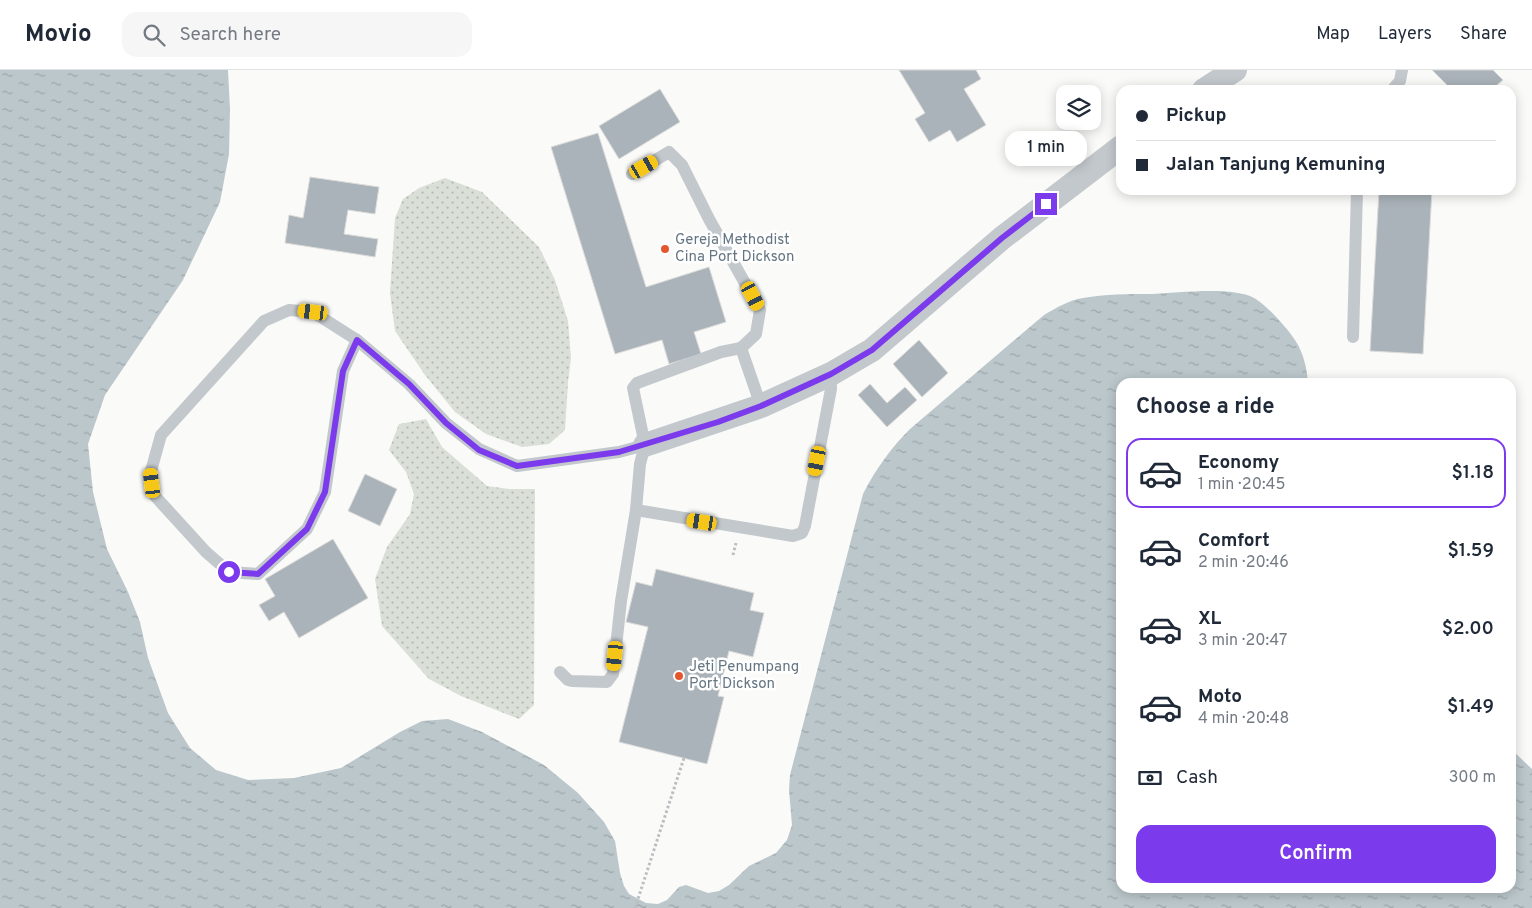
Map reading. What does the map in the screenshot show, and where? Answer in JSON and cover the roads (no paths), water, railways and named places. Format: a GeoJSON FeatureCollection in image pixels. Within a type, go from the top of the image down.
{"type":"FeatureCollection","features":[{"type":"Feature","properties":{"kind":"street"},"geometry":{"type":"LineString","coordinates":[[1212,85],[1235,70]]}},
{"type":"Feature","properties":{"kind":"street"},"geometry":{"type":"LineString","coordinates":[[645,445],[761,406],[831,374],[872,350],[1002,238],[1116,151]]}},
{"type":"Feature","properties":{"kind":"lane"},"geometry":{"type":"LineString","coordinates":[[1396,85],[1400,81],[1402,70]]}},
{"type":"Feature","properties":{"kind":"lane"},"geometry":{"type":"LineString","coordinates":[[560,672],[568,680],[572,681],[607,682],[613,674],[621,601],[636,510],[640,464],[645,445],[632,388],[637,383],[721,352],[741,348],[756,334],[760,310],[682,165],[669,152],[632,174]]}},
{"type":"Feature","properties":{"kind":"lane"},"geometry":{"type":"LineString","coordinates":[[1353,337],[1357,195]]}},
{"type":"Feature","properties":{"kind":"lane"},"geometry":{"type":"LineString","coordinates":[[357,340],[343,371],[325,492],[307,529],[258,574],[229,572],[206,552],[154,495],[151,471],[161,435],[264,321],[289,310],[313,312],[357,340],[409,384],[446,423],[479,450],[517,466],[619,452],[645,445]]}},
{"type":"Feature","properties":{"kind":"lane"},"geometry":{"type":"LineString","coordinates":[[741,348],[761,406]]}},
{"type":"Feature","properties":{"kind":"lane"},"geometry":{"type":"LineString","coordinates":[[636,510],[793,536],[802,533],[805,526],[831,389],[831,374]]}},
{"type":"Feature","properties":{"kind":"water"},"geometry":{"type":"Polygon","coordinates":[[[0,70],[228,70],[230,109],[229,154],[220,202],[183,280],[105,395],[88,444],[93,492],[107,549],[140,622],[148,658],[168,713],[190,748],[216,770],[248,780],[294,778],[341,768],[400,732],[422,721],[448,719],[482,732],[544,765],[578,793],[604,822],[615,841],[620,873],[629,894],[646,903],[658,904],[667,900],[679,887],[686,885],[708,893],[719,891],[729,885],[749,866],[776,853],[787,840],[792,825],[789,790],[790,775],[863,494],[878,468],[896,444],[910,429],[1044,315],[1063,305],[1078,299],[1108,295],[1204,291],[1244,294],[1260,302],[1287,329],[1297,343],[1302,353],[1307,378],[1116,378],[1116,893],[1516,893],[1516,754],[1532,769],[1532,908],[0,908],[0,70]]]}},
{"type":"Feature","properties":{"kind":"place","name":"Gereja Methodist Cina Port Dickson"},"geometry":{"type":"Point","coordinates":[665,249]}},
{"type":"Feature","properties":{"kind":"place","name":"Jeti Penumpang Port Dickson"},"geometry":{"type":"Point","coordinates":[679,676]}}]}
